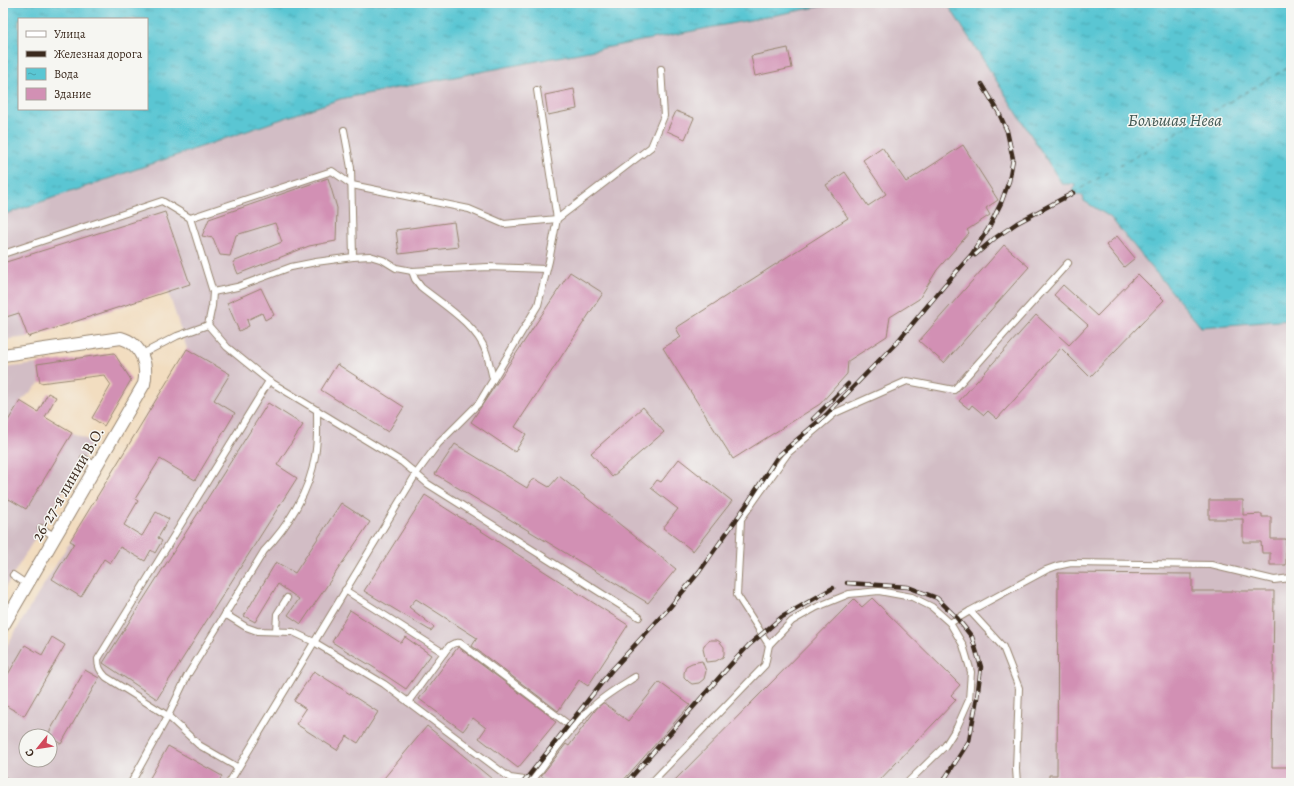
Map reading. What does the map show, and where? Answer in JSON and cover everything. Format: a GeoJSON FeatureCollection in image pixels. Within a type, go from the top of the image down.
{"type":"FeatureCollection","features":[{"type":"Feature","properties":{"kind":"street"},"geometry":{"type":"LineString","coordinates":[[3,355],[121,338],[128,340],[135,345],[142,354]]}},
{"type":"Feature","properties":{"kind":"street","name":"26-27-я линии В.О."},"geometry":{"type":"LineString","coordinates":[[3,626],[144,384],[146,374],[142,354]]}},
{"type":"Feature","properties":{"kind":"lane"},"geometry":{"type":"LineString","coordinates":[[190,218],[332,171],[352,185],[469,209],[504,224],[557,218],[652,147],[664,116],[661,69]]}},
{"type":"Feature","properties":{"kind":"lane"},"geometry":{"type":"LineString","coordinates":[[229,783],[416,474],[438,444],[478,403],[538,305],[549,261],[557,218],[537,90]]}},
{"type":"Feature","properties":{"kind":"lane"},"geometry":{"type":"LineString","coordinates":[[344,130],[351,168],[353,257]]}},
{"type":"Feature","properties":{"kind":"lane"},"geometry":{"type":"LineString","coordinates":[[3,254],[162,201],[190,218],[213,292],[208,325]]}},
{"type":"Feature","properties":{"kind":"lane"},"geometry":{"type":"LineString","coordinates":[[213,292],[237,288],[291,267],[353,257],[370,256],[383,260],[396,268],[412,271],[488,268],[546,269]]}},
{"type":"Feature","properties":{"kind":"lane"},"geometry":{"type":"LineString","coordinates":[[769,645],[737,595],[741,519],[788,453],[835,413],[907,381],[954,390],[1068,263]]}},
{"type":"Feature","properties":{"kind":"lane"},"geometry":{"type":"LineString","coordinates":[[412,271],[415,280],[421,287],[469,326],[480,340],[486,351],[493,379]]}},
{"type":"Feature","properties":{"kind":"lane"},"geometry":{"type":"LineString","coordinates":[[142,354],[177,336],[208,325]]}},
{"type":"Feature","properties":{"kind":"lane"},"geometry":{"type":"LineString","coordinates":[[208,325],[227,347],[269,381],[402,462],[428,484],[639,617]]}},
{"type":"Feature","properties":{"kind":"lane"},"geometry":{"type":"LineString","coordinates":[[238,767],[199,745],[168,716],[106,677],[100,672],[98,659],[269,381]]}},
{"type":"Feature","properties":{"kind":"lane"},"geometry":{"type":"LineString","coordinates":[[131,783],[168,716],[187,676],[264,552],[278,537],[304,493],[313,470],[316,454],[317,410]]}},
{"type":"Feature","properties":{"kind":"lane"},"geometry":{"type":"LineString","coordinates":[[84,458],[97,467]]}},
{"type":"Feature","properties":{"kind":"lane"},"geometry":{"type":"LineString","coordinates":[[41,528],[56,537]]}},
{"type":"Feature","properties":{"kind":"lane"},"geometry":{"type":"LineString","coordinates":[[950,623],[1046,570],[1071,563],[1212,565],[1274,580],[1291,578]]}},
{"type":"Feature","properties":{"kind":"lane"},"geometry":{"type":"LineString","coordinates":[[13,575],[28,585]]}},
{"type":"Feature","properties":{"kind":"lane"},"geometry":{"type":"LineString","coordinates":[[345,590],[444,653]]}},
{"type":"Feature","properties":{"kind":"lane"},"geometry":{"type":"LineString","coordinates":[[651,783],[765,665],[769,645],[792,621],[816,607],[849,594],[879,591],[912,596],[932,607],[950,623],[963,646],[971,672],[969,700],[957,727],[945,746],[907,783]]}},
{"type":"Feature","properties":{"kind":"lane"},"geometry":{"type":"LineString","coordinates":[[276,632],[277,614],[287,598]]}},
{"type":"Feature","properties":{"kind":"lane"},"geometry":{"type":"LineString","coordinates":[[970,611],[1003,647],[1019,688],[1016,769],[1017,783]]}},
{"type":"Feature","properties":{"kind":"lane"},"geometry":{"type":"LineString","coordinates":[[226,614],[246,627],[257,631],[292,632],[314,642],[384,684],[510,778],[533,782],[573,728],[590,709],[608,694],[635,677]]}},
{"type":"Feature","properties":{"kind":"lane"},"geometry":{"type":"LineString","coordinates":[[408,702],[450,645],[460,643],[573,728]]}},
{"type":"Feature","properties":{"kind":"lane"},"geometry":{"type":"LineString","coordinates":[[3,780],[8,783]]}},
{"type":"Feature","properties":{"kind":"shaded area"},"geometry":{"type":"Polygon","coordinates":[[[838,3],[947,3],[1062,184],[1076,184],[1083,196],[1084,201],[1110,217],[1201,327],[1291,320],[1291,783],[3,783],[3,652],[187,349],[168,291],[28,337],[3,340],[3,215],[340,99],[838,3]]]}},
{"type":"Feature","properties":{"kind":"shaded area"},"geometry":{"type":"Polygon","coordinates":[[[37,364],[40,383],[20,402],[72,433],[92,442],[84,458],[3,591],[3,368],[37,364]]]}},
{"type":"Feature","properties":{"kind":"water"},"geometry":{"type":"Polygon","coordinates":[[[3,3],[838,3],[340,99],[3,215],[3,3]]]}},
{"type":"Feature","properties":{"kind":"water","name":"Большая Нева"},"geometry":{"type":"Polygon","coordinates":[[[947,3],[1291,3],[1291,320],[1201,327],[1110,217],[1084,201],[1083,196],[1073,193],[1075,184],[1062,184],[947,3]]]}},
{"type":"Feature","properties":{"kind":"building"},"geometry":{"type":"Polygon","coordinates":[[[788,48],[792,68],[755,76],[751,56],[788,48]]]}},
{"type":"Feature","properties":{"kind":"building"},"geometry":{"type":"Polygon","coordinates":[[[574,89],[577,109],[548,115],[545,95],[574,89]]]}},
{"type":"Feature","properties":{"kind":"building"},"geometry":{"type":"Polygon","coordinates":[[[676,111],[694,118],[685,139],[667,131],[676,111]]]}},
{"type":"Feature","properties":{"kind":"building"},"geometry":{"type":"Polygon","coordinates":[[[963,145],[998,200],[986,208],[990,215],[967,230],[969,233],[937,270],[919,299],[890,317],[887,336],[848,361],[847,374],[820,404],[733,459],[663,348],[681,337],[676,328],[848,218],[826,185],[845,172],[868,206],[886,194],[863,160],[882,147],[906,182],[963,145]]]}},
{"type":"Feature","properties":{"kind":"building"},"geometry":{"type":"Polygon","coordinates":[[[328,178],[337,208],[336,241],[309,246],[238,274],[233,262],[282,242],[275,223],[236,235],[230,256],[220,255],[213,238],[202,236],[209,219],[328,178]]]}},
{"type":"Feature","properties":{"kind":"building"},"geometry":{"type":"Polygon","coordinates":[[[165,212],[190,284],[28,337],[19,313],[3,318],[3,263],[165,212]]]}},
{"type":"Feature","properties":{"kind":"building"},"geometry":{"type":"Polygon","coordinates":[[[454,222],[458,247],[399,254],[396,230],[454,222]]]}},
{"type":"Feature","properties":{"kind":"building"},"geometry":{"type":"Polygon","coordinates":[[[1117,236],[1135,258],[1124,267],[1106,245],[1117,236]]]}},
{"type":"Feature","properties":{"kind":"building"},"geometry":{"type":"Polygon","coordinates":[[[1004,245],[1029,267],[944,363],[919,341],[1004,245]]]}},
{"type":"Feature","properties":{"kind":"building"},"geometry":{"type":"Polygon","coordinates":[[[570,272],[603,293],[515,427],[526,434],[515,452],[471,422],[570,272]]]}},
{"type":"Feature","properties":{"kind":"building"},"geometry":{"type":"Polygon","coordinates":[[[1138,274],[1164,300],[1090,377],[1061,348],[997,419],[988,411],[984,415],[972,405],[969,409],[959,401],[1036,315],[1069,345],[1088,325],[1054,295],[1063,285],[1097,316],[1138,274]]]}},
{"type":"Feature","properties":{"kind":"building"},"geometry":{"type":"Polygon","coordinates":[[[261,288],[274,315],[265,320],[262,313],[247,320],[249,326],[239,331],[227,303],[261,288]]]}},
{"type":"Feature","properties":{"kind":"building"},"geometry":{"type":"Polygon","coordinates":[[[187,349],[230,374],[214,400],[235,413],[195,480],[160,459],[135,499],[138,501],[124,525],[142,536],[156,512],[169,519],[158,538],[162,541],[155,553],[151,550],[145,561],[120,547],[110,563],[104,559],[81,597],[52,579],[74,543],[70,541],[187,349]]]}},
{"type":"Feature","properties":{"kind":"building"},"geometry":{"type":"Polygon","coordinates":[[[114,353],[131,380],[104,426],[92,418],[111,385],[104,375],[40,383],[37,364],[114,353]]]}},
{"type":"Feature","properties":{"kind":"building"},"geometry":{"type":"Polygon","coordinates":[[[337,364],[404,407],[388,432],[321,390],[337,364]]]}},
{"type":"Feature","properties":{"kind":"building"},"geometry":{"type":"Polygon","coordinates":[[[48,393],[56,397],[45,417],[72,433],[26,509],[9,499],[3,508],[3,429],[20,401],[38,412],[48,393]]]}},
{"type":"Feature","properties":{"kind":"building"},"geometry":{"type":"Polygon","coordinates":[[[268,403],[303,425],[277,465],[297,478],[157,699],[103,663],[268,403]]]}},
{"type":"Feature","properties":{"kind":"building"},"geometry":{"type":"Polygon","coordinates":[[[643,407],[664,432],[612,477],[591,453],[643,407]]]}},
{"type":"Feature","properties":{"kind":"building"},"geometry":{"type":"Polygon","coordinates":[[[455,444],[527,488],[530,482],[535,479],[549,487],[559,476],[676,569],[648,603],[435,474],[455,444]]]}},
{"type":"Feature","properties":{"kind":"building"},"geometry":{"type":"Polygon","coordinates":[[[679,459],[732,501],[693,551],[663,528],[678,509],[651,488],[657,480],[661,482],[679,459]]]}},
{"type":"Feature","properties":{"kind":"building"},"geometry":{"type":"Polygon","coordinates":[[[425,495],[628,625],[588,686],[579,680],[558,711],[472,646],[477,638],[416,599],[409,607],[434,627],[431,631],[364,591],[425,495]]]}},
{"type":"Feature","properties":{"kind":"building"},"geometry":{"type":"Polygon","coordinates":[[[1209,500],[1243,500],[1243,515],[1262,514],[1262,517],[1271,517],[1271,539],[1286,539],[1286,565],[1270,565],[1270,553],[1262,553],[1261,542],[1243,542],[1243,519],[1209,519],[1209,500]]]}},
{"type":"Feature","properties":{"kind":"building"},"geometry":{"type":"Polygon","coordinates":[[[341,503],[370,522],[301,624],[288,615],[299,599],[278,584],[255,622],[244,616],[276,562],[295,573],[341,503]]]}},
{"type":"Feature","properties":{"kind":"building"},"geometry":{"type":"Polygon","coordinates":[[[1058,573],[1192,574],[1192,591],[1274,591],[1272,767],[1291,767],[1291,783],[1049,783],[1049,775],[1057,775],[1058,573]]]}},
{"type":"Feature","properties":{"kind":"building"},"geometry":{"type":"Polygon","coordinates":[[[872,598],[960,685],[951,695],[956,700],[877,783],[672,783],[854,599],[862,607],[872,598]]]}},
{"type":"Feature","properties":{"kind":"building"},"geometry":{"type":"Polygon","coordinates":[[[350,610],[401,643],[405,637],[431,655],[406,689],[332,642],[350,610]]]}},
{"type":"Feature","properties":{"kind":"building"},"geometry":{"type":"Polygon","coordinates":[[[52,637],[65,645],[24,716],[3,704],[3,683],[25,645],[42,655],[52,637]]]}},
{"type":"Feature","properties":{"kind":"building"},"geometry":{"type":"Polygon","coordinates":[[[710,640],[717,640],[720,642],[724,647],[724,654],[723,657],[716,661],[706,662],[703,649],[704,645],[710,640]]]}},
{"type":"Feature","properties":{"kind":"building"},"geometry":{"type":"Polygon","coordinates":[[[458,647],[556,722],[518,768],[479,738],[486,728],[473,718],[463,731],[419,699],[458,647]]]}},
{"type":"Feature","properties":{"kind":"building"},"geometry":{"type":"Polygon","coordinates":[[[702,661],[706,671],[704,679],[699,683],[692,684],[684,677],[686,666],[702,661]]]}},
{"type":"Feature","properties":{"kind":"building"},"geometry":{"type":"Polygon","coordinates":[[[85,670],[99,678],[61,744],[58,742],[58,728],[52,728],[85,670]]]}},
{"type":"Feature","properties":{"kind":"building"},"geometry":{"type":"Polygon","coordinates":[[[314,671],[378,712],[358,743],[347,736],[337,750],[296,724],[306,709],[294,701],[314,671]]]}},
{"type":"Feature","properties":{"kind":"building"},"geometry":{"type":"Polygon","coordinates":[[[659,682],[690,705],[621,783],[551,783],[541,776],[566,744],[569,746],[597,708],[603,703],[628,721],[659,682]]]}},
{"type":"Feature","properties":{"kind":"building"},"geometry":{"type":"Polygon","coordinates":[[[427,726],[497,783],[380,783],[427,726]]]}},
{"type":"Feature","properties":{"kind":"building"},"geometry":{"type":"Polygon","coordinates":[[[168,746],[222,776],[218,783],[147,783],[168,746]]]}},
{"type":"Feature","properties":{"kind":"ferry route"},"geometry":{"type":"LineString","coordinates":[[1073,193],[1291,66]]}},
{"type":"Feature","properties":{"kind":"railway"},"geometry":{"type":"LineString","coordinates":[[523,783],[611,671],[670,607],[699,572],[745,507],[778,456],[826,415],[898,341],[972,254],[988,229],[1001,203],[1009,181],[1013,159],[1007,131],[998,111],[982,84]]}},
{"type":"Feature","properties":{"kind":"railway"},"geometry":{"type":"LineString","coordinates":[[975,255],[995,238],[1017,223],[1073,193]]}},
{"type":"Feature","properties":{"kind":"railway"},"geometry":{"type":"LineString","coordinates":[[813,419],[848,384]]}},
{"type":"Feature","properties":{"kind":"railway"},"geometry":{"type":"LineString","coordinates":[[847,583],[908,587],[937,598],[957,618],[972,637],[981,667],[969,741],[942,783]]}},
{"type":"Feature","properties":{"kind":"railway"},"geometry":{"type":"LineString","coordinates":[[626,783],[749,645],[782,617],[833,588]]}}]}
